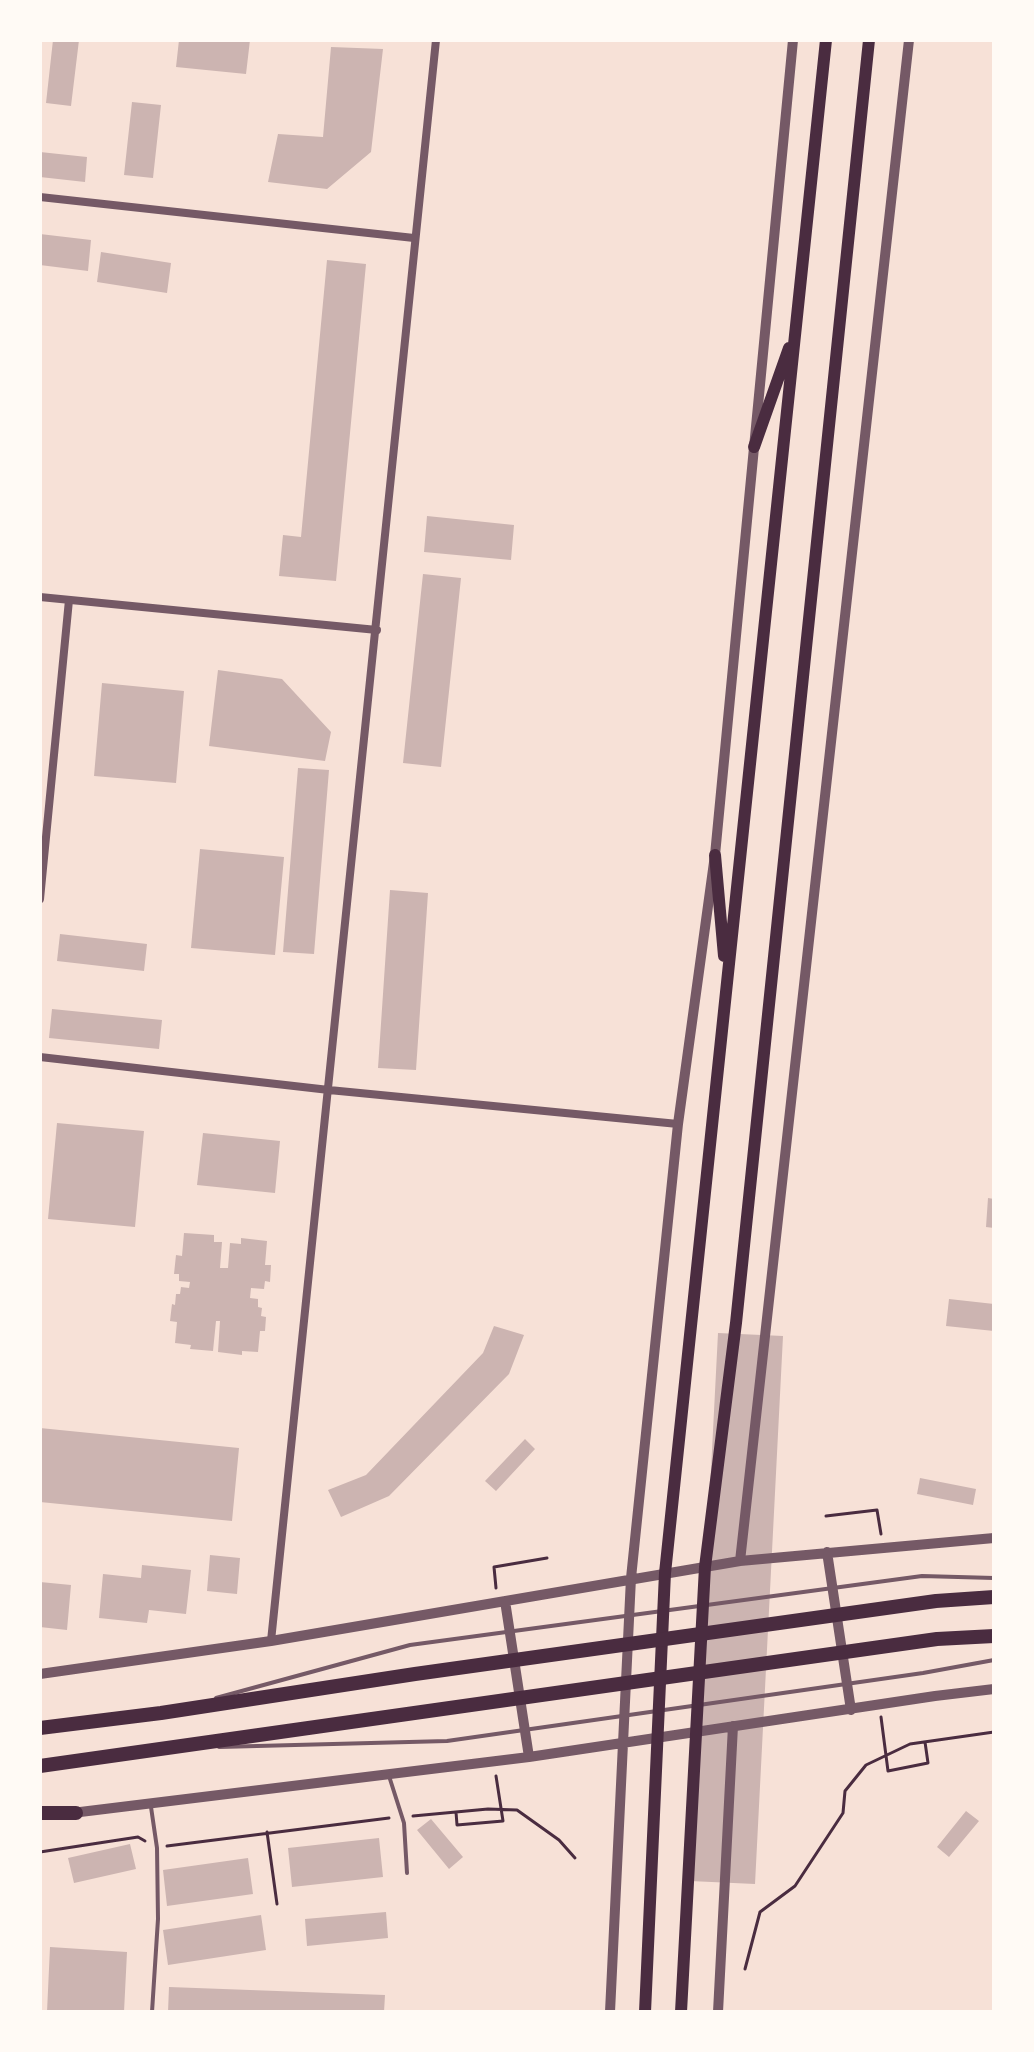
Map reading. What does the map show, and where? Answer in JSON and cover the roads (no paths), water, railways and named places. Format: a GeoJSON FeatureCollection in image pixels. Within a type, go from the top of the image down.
{"type":"FeatureCollection","features":[{"type":"Feature","properties":{"kind":"highway"},"geometry":{"type":"LineString","coordinates":[[40,1728],[936,1601],[994,1597]]}},
{"type":"Feature","properties":{"kind":"highway"},"geometry":{"type":"LineString","coordinates":[[40,1766],[906,1643],[994,1636]]}},
{"type":"Feature","properties":{"kind":"highway"},"geometry":{"type":"LineString","coordinates":[[40,1815],[76,1813]]}},
{"type":"Feature","properties":{"kind":"main road"},"geometry":{"type":"LineString","coordinates":[[645,2012],[665,1573],[826,40]]}},
{"type":"Feature","properties":{"kind":"main road"},"geometry":{"type":"LineString","coordinates":[[681,2012],[705,1567],[736,1323],[869,40]]}},
{"type":"Feature","properties":{"kind":"main road"},"geometry":{"type":"LineString","coordinates":[[754,447],[796,330]]}},
{"type":"Feature","properties":{"kind":"main road"},"geometry":{"type":"LineString","coordinates":[[715,855],[727,983]]}},
{"type":"Feature","properties":{"kind":"street"},"geometry":{"type":"LineString","coordinates":[[271,1641],[436,40]]}},
{"type":"Feature","properties":{"kind":"street"},"geometry":{"type":"LineString","coordinates":[[610,2012],[631,1578],[678,1124],[715,855],[793,40]]}},
{"type":"Feature","properties":{"kind":"street"},"geometry":{"type":"LineString","coordinates":[[740,1561],[909,40]]}},
{"type":"Feature","properties":{"kind":"street"},"geometry":{"type":"LineString","coordinates":[[40,197],[414,238]]}},
{"type":"Feature","properties":{"kind":"street"},"geometry":{"type":"LineString","coordinates":[[40,597],[377,630]]}},
{"type":"Feature","properties":{"kind":"street"},"geometry":{"type":"LineString","coordinates":[[40,899],[69,600]]}},
{"type":"Feature","properties":{"kind":"street"},"geometry":{"type":"LineString","coordinates":[[40,1057],[329,1090],[678,1124]]}},
{"type":"Feature","properties":{"kind":"street"},"geometry":{"type":"LineString","coordinates":[[40,1674],[271,1641],[740,1561],[994,1538]]}},
{"type":"Feature","properties":{"kind":"street"},"geometry":{"type":"LineString","coordinates":[[827,1552],[851,1710]]}},
{"type":"Feature","properties":{"kind":"street"},"geometry":{"type":"LineString","coordinates":[[505,1601],[529,1757]]}},
{"type":"Feature","properties":{"kind":"street"},"geometry":{"type":"LineString","coordinates":[[76,1813],[389,1776],[994,1689]]}},
{"type":"Feature","properties":{"kind":"street"},"geometry":{"type":"LineString","coordinates":[[718,2012],[733,1726]]}},
{"type":"Feature","properties":{"kind":"lane"},"geometry":{"type":"LineString","coordinates":[[161,1713],[410,1645],[922,1576],[994,1578]]}},
{"type":"Feature","properties":{"kind":"lane"},"geometry":{"type":"LineString","coordinates":[[164,1749],[447,1741],[923,1673],[994,1660]]}},
{"type":"Feature","properties":{"kind":"lane"},"geometry":{"type":"LineString","coordinates":[[389,1776],[402,1817],[407,1873]]}},
{"type":"Feature","properties":{"kind":"lane"},"geometry":{"type":"LineString","coordinates":[[151,1804],[157,1848],[158,1919],[152,2012]]}}]}
